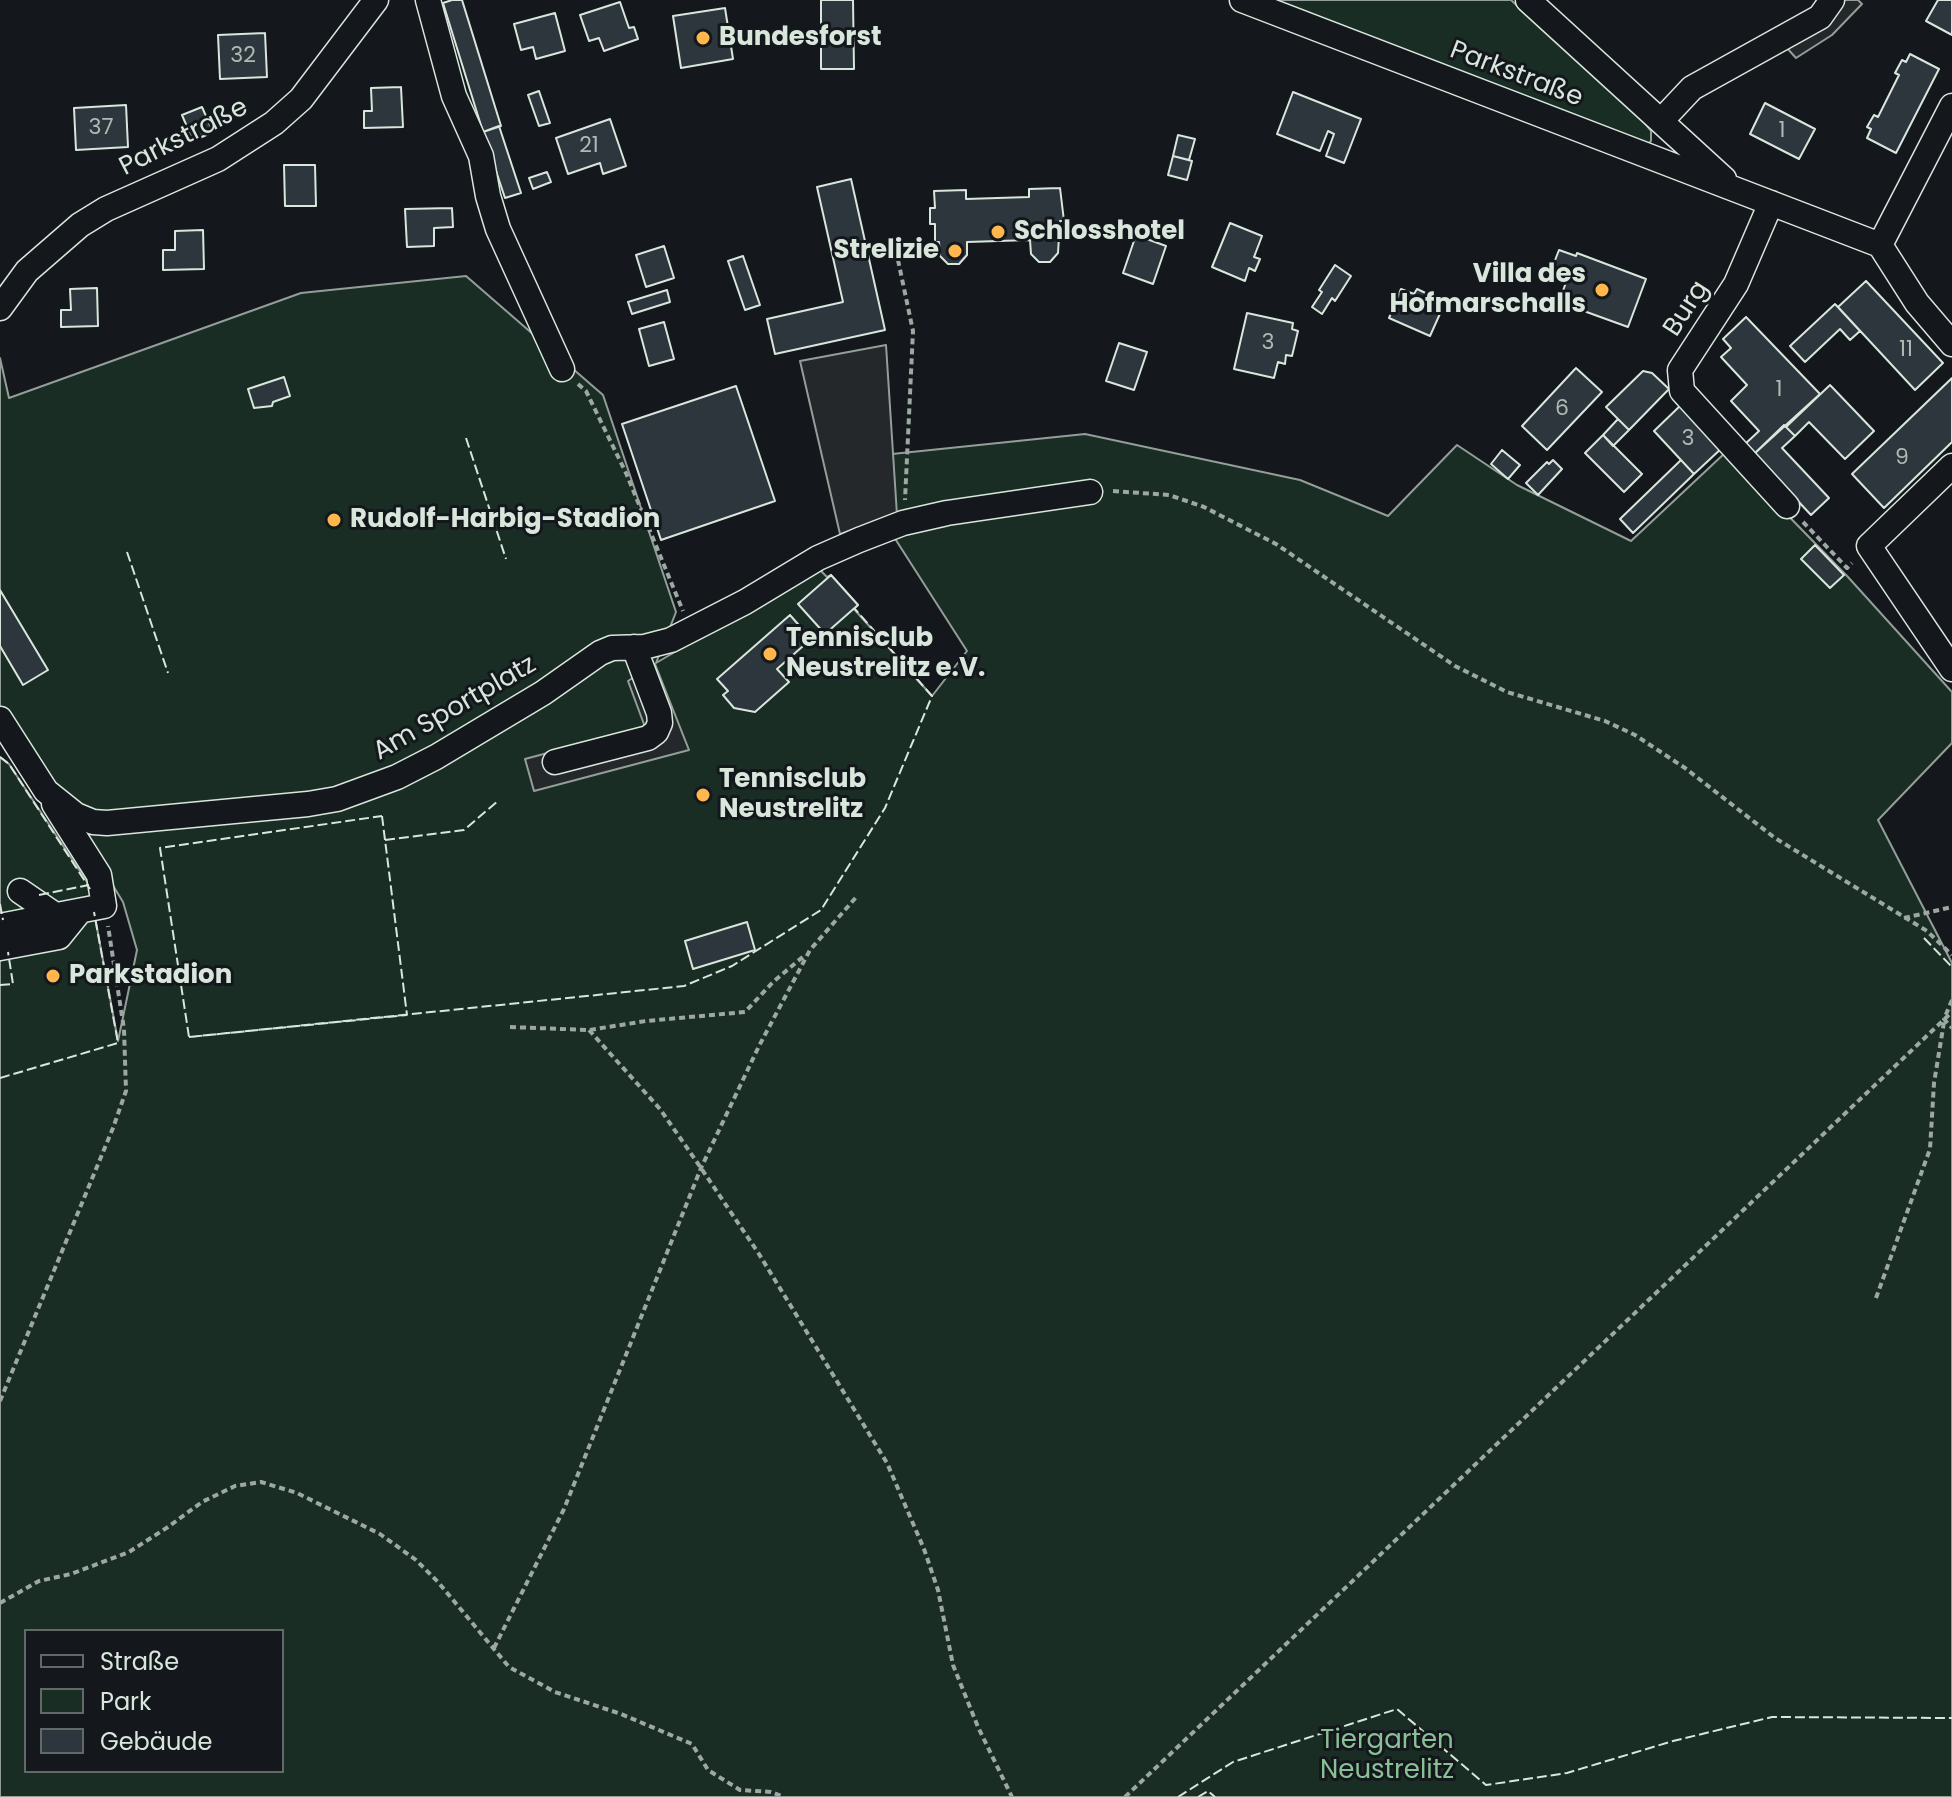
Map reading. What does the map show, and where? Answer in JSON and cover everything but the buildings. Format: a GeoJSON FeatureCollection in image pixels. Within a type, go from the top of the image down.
{"type":"FeatureCollection","features":[{"type":"Feature","properties":{"kind":"street","name":"Parkstraße"},"geometry":{"type":"LineString","coordinates":[[0,308],[27,271],[80,225],[106,209],[218,159],[274,123],[301,99],[376,0]]}},
{"type":"Feature","properties":{"kind":"street"},"geometry":{"type":"LineString","coordinates":[[428,0],[454,96],[481,156],[498,229],[562,369]]}},
{"type":"Feature","properties":{"kind":"street","name":"Parkstraße"},"geometry":{"type":"LineString","coordinates":[[1242,0],[1880,245]]}},
{"type":"Feature","properties":{"kind":"street"},"geometry":{"type":"LineString","coordinates":[[1528,0],[1736,190]]}},
{"type":"Feature","properties":{"kind":"street"},"geometry":{"type":"LineString","coordinates":[[1661,121],[1692,88],[1820,17],[1832,0]]}},
{"type":"Feature","properties":{"kind":"street"},"geometry":{"type":"LineString","coordinates":[[1952,106],[1880,245],[1917,303],[1952,344]]}},
{"type":"Feature","properties":{"kind":"street","name":"Burg"},"geometry":{"type":"LineString","coordinates":[[1771,203],[1736,284],[1680,370],[1682,391],[1787,506]]}},
{"type":"Feature","properties":{"kind":"street"},"geometry":{"type":"LineString","coordinates":[[1952,466],[1869,546],[1952,669]]}},
{"type":"Feature","properties":{"kind":"street","name":"Am Sportplatz"},"geometry":{"type":"LineString","coordinates":[[0,719],[46,791],[76,815],[93,822],[337,799],[397,777],[436,757],[543,693],[600,653],[612,648],[671,640],[818,558],[859,540],[903,523],[947,513],[1090,492]]}},
{"type":"Feature","properties":{"kind":"street"},"geometry":{"type":"LineString","coordinates":[[555,762],[648,738],[656,732],[660,723],[659,713],[634,647]]}},
{"type":"Feature","properties":{"kind":"street"},"geometry":{"type":"LineString","coordinates":[[0,926],[104,906],[99,875],[46,791]]}},
{"type":"Feature","properties":{"kind":"street"},"geometry":{"type":"LineString","coordinates":[[20,891],[55,915]]}},
{"type":"Feature","properties":{"kind":"street"},"geometry":{"type":"LineString","coordinates":[[0,948],[59,937],[80,911]]}},
{"type":"Feature","properties":{"kind":"path"},"geometry":{"type":"LineString","coordinates":[[898,260],[913,331],[903,523]]}},
{"type":"Feature","properties":{"kind":"path"},"geometry":{"type":"LineString","coordinates":[[562,369],[586,391],[626,473],[691,631]]}},
{"type":"Feature","properties":{"kind":"path"},"geometry":{"type":"LineString","coordinates":[[1090,492],[1128,490],[1169,495],[1204,507],[1276,544],[1455,666],[1507,692],[1605,721],[1635,735],[1685,768],[1775,838],[1927,931],[1952,955]]}},
{"type":"Feature","properties":{"kind":"path"},"geometry":{"type":"LineString","coordinates":[[1787,506],[1847,568],[1869,546]]}},
{"type":"Feature","properties":{"kind":"path"},"geometry":{"type":"LineString","coordinates":[[510,1027],[589,1030],[646,1021],[745,1012],[810,950],[858,895]]}},
{"type":"Feature","properties":{"kind":"path"},"geometry":{"type":"LineString","coordinates":[[0,1401],[108,1142],[126,1091],[124,1029],[104,906]]}},
{"type":"Feature","properties":{"kind":"path"},"geometry":{"type":"LineString","coordinates":[[1903,918],[1952,907]]}},
{"type":"Feature","properties":{"kind":"path"},"geometry":{"type":"LineString","coordinates":[[494,1648],[564,1509],[701,1168],[766,1032],[810,950]]}},
{"type":"Feature","properties":{"kind":"path"},"geometry":{"type":"LineString","coordinates":[[1876,1298],[1930,1149],[1934,1083],[1944,1019],[1952,1000]]}},
{"type":"Feature","properties":{"kind":"path"},"geometry":{"type":"LineString","coordinates":[[1125,1797],[1952,1012]]}},
{"type":"Feature","properties":{"kind":"path"},"geometry":{"type":"LineString","coordinates":[[1944,1019],[1952,1028]]}},
{"type":"Feature","properties":{"kind":"path"},"geometry":{"type":"LineString","coordinates":[[589,1030],[660,1109],[701,1168],[759,1254],[887,1463],[938,1590],[953,1665],[978,1727],[1012,1797]]}},
{"type":"Feature","properties":{"kind":"path"},"geometry":{"type":"LineString","coordinates":[[0,1603],[39,1581],[71,1574],[129,1552],[202,1502],[235,1486],[261,1482],[297,1493],[380,1534],[416,1560],[509,1667],[555,1692],[621,1714],[692,1744],[708,1770],[740,1790],[771,1792],[784,1797]]}},
{"type":"Feature","properties":{"kind":"green space"},"geometry":{"type":"Polygon","coordinates":[[[1269,0],[1511,0],[1643,121],[1651,131],[1651,141],[1648,144],[1269,0]]]}},
{"type":"Feature","properties":{"kind":"green space","name":"Tiergarten Neustrelitz"},"geometry":{"type":"Polygon","coordinates":[[[466,276],[603,395],[676,612],[656,663],[818,568],[827,577],[831,575],[858,605],[854,609],[932,696],[967,651],[844,459],[1085,434],[1300,480],[1388,516],[1457,445],[1517,485],[1631,541],[1726,452],[1848,577],[1952,692],[1952,743],[1878,820],[1952,963],[1952,1797],[0,1797],[0,757],[9,764],[89,885],[118,1041],[137,950],[123,902],[16,726],[0,722],[0,358],[9,398],[301,293],[466,276]]]}},
{"type":"Feature","properties":{"kind":"shaded area"},"geometry":{"type":"Polygon","coordinates":[[[1845,0],[1858,0],[1862,4],[1832,35],[1796,58],[1786,47],[1824,22],[1845,0]]]}},
{"type":"Feature","properties":{"kind":"shaded area"},"geometry":{"type":"Polygon","coordinates":[[[886,345],[897,515],[840,534],[800,361],[886,345]]]}},
{"type":"Feature","properties":{"kind":"shaded area"},"geometry":{"type":"Polygon","coordinates":[[[655,664],[689,750],[534,791],[525,759],[645,727],[628,681],[655,664]]]}},
{"type":"Feature","properties":{"kind":"fence"},"geometry":{"type":"LineString","coordinates":[[466,438],[506,559]]}},
{"type":"Feature","properties":{"kind":"fence"},"geometry":{"type":"LineString","coordinates":[[127,552],[168,673]]}},
{"type":"Feature","properties":{"kind":"fence"},"geometry":{"type":"LineString","coordinates":[[189,1037],[684,986],[732,966],[821,910],[885,808],[932,696],[854,608]]}},
{"type":"Feature","properties":{"kind":"fence"},"geometry":{"type":"LineString","coordinates":[[0,757],[9,764],[90,889]]}},
{"type":"Feature","properties":{"kind":"fence"},"geometry":{"type":"LineString","coordinates":[[385,840],[464,830],[499,800]]}},
{"type":"Feature","properties":{"kind":"fence"},"geometry":{"type":"LineString","coordinates":[[382,816],[407,1015],[189,1037],[160,848],[382,816]]}},
{"type":"Feature","properties":{"kind":"fence"},"geometry":{"type":"LineString","coordinates":[[39,895],[89,885]]}},
{"type":"Feature","properties":{"kind":"fence"},"geometry":{"type":"LineString","coordinates":[[0,904],[3,920]]}},
{"type":"Feature","properties":{"kind":"fence"},"geometry":{"type":"LineString","coordinates":[[0,1078],[118,1043],[94,912]]}},
{"type":"Feature","properties":{"kind":"fence"},"geometry":{"type":"LineString","coordinates":[[1924,938],[1952,967]]}},
{"type":"Feature","properties":{"kind":"fence"},"geometry":{"type":"LineString","coordinates":[[0,985],[13,984],[8,952]]}},
{"type":"Feature","properties":{"kind":"fence"},"geometry":{"type":"LineString","coordinates":[[1178,1797],[1233,1762],[1397,1709],[1486,1785],[1567,1773],[1673,1741],[1772,1717],[1952,1718]]}},
{"type":"Feature","properties":{"kind":"fence"},"geometry":{"type":"LineString","coordinates":[[1198,1797],[1208,1791],[1215,1797]]}},
{"type":"Feature","properties":{"kind":"place","name":"Bundesforst"},"geometry":{"type":"Point","coordinates":[703,38]}},
{"type":"Feature","properties":{"kind":"place","name":"Schlosshotel"},"geometry":{"type":"Point","coordinates":[998,232]}},
{"type":"Feature","properties":{"kind":"place","name":"Strelizie"},"geometry":{"type":"Point","coordinates":[955,251]}},
{"type":"Feature","properties":{"kind":"place","name":"Villa des Hofmarschalls"},"geometry":{"type":"Point","coordinates":[1602,290]}},
{"type":"Feature","properties":{"kind":"place","name":"Rudolf-Harbig-Stadion"},"geometry":{"type":"Point","coordinates":[334,520]}},
{"type":"Feature","properties":{"kind":"place","name":"Tennisclub Neustrelitz e.V."},"geometry":{"type":"Point","coordinates":[770,654]}},
{"type":"Feature","properties":{"kind":"place","name":"Tennisclub Neustrelitz"},"geometry":{"type":"Point","coordinates":[703,795]}},
{"type":"Feature","properties":{"kind":"place","name":"Parkstadion"},"geometry":{"type":"Point","coordinates":[53,976]}}]}
